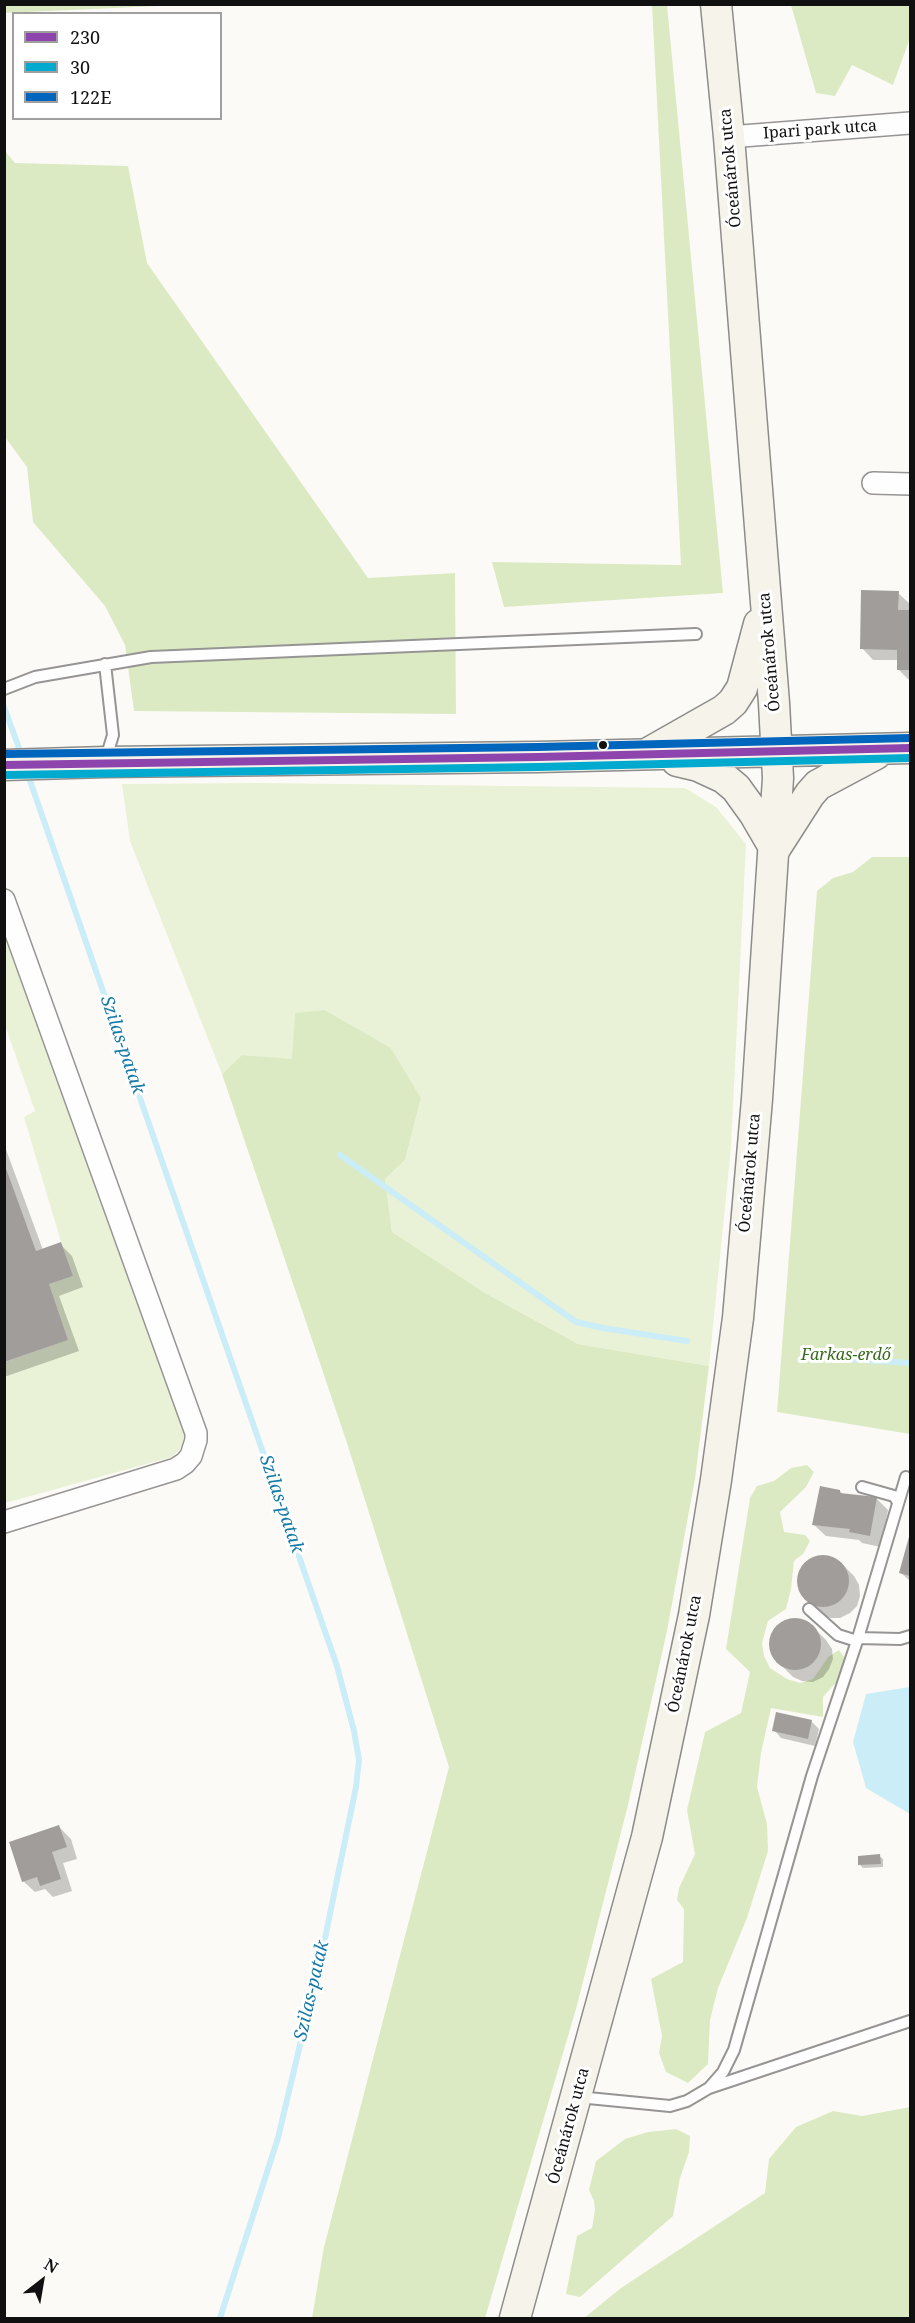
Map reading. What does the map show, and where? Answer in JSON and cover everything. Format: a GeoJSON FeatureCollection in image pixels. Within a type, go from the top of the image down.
{"type":"FeatureCollection","features":[{"type":"Feature","properties":{"kind":"street","name":"Óceánárok utca"},"geometry":{"type":"LineString","coordinates":[[515,2319],[647,1837],[683,1673],[716,1480],[738,1318],[775,849],[777,751],[729,137],[716,4]]}},
{"type":"Feature","properties":{"kind":"street","name":"Ipari park utca"},"geometry":{"type":"LineString","coordinates":[[729,137],[910,123]]}},
{"type":"Feature","properties":{"kind":"street"},"geometry":{"type":"LineString","coordinates":[[873,483],[910,484]]}},
{"type":"Feature","properties":{"kind":"street"},"geometry":{"type":"LineString","coordinates":[[648,754],[716,715],[732,702],[742,688],[765,601]]}},
{"type":"Feature","properties":{"kind":"street"},"geometry":{"type":"LineString","coordinates":[[648,754],[698,766],[724,778],[739,792],[775,849],[818,784],[873,754],[907,748]]}},
{"type":"Feature","properties":{"kind":"street"},"geometry":{"type":"LineString","coordinates":[[4,765],[538,757],[907,748]]}},
{"type":"Feature","properties":{"kind":"street"},"geometry":{"type":"LineString","coordinates":[[4,900],[192,1422],[196,1440],[191,1456],[176,1469],[4,1522]]}},
{"type":"Feature","properties":{"kind":"lane"},"geometry":{"type":"LineString","coordinates":[[4,689],[35,677],[151,657],[696,634]]}},
{"type":"Feature","properties":{"kind":"lane"},"geometry":{"type":"LineString","coordinates":[[105,664],[113,735],[105,762]]}},
{"type":"Feature","properties":{"kind":"lane"},"geometry":{"type":"LineString","coordinates":[[709,2088],[723,2072],[734,2050],[812,1776],[858,1639],[906,1477]]}},
{"type":"Feature","properties":{"kind":"lane"},"geometry":{"type":"LineString","coordinates":[[862,1487],[894,1496],[898,1502]]}},
{"type":"Feature","properties":{"kind":"lane"},"geometry":{"type":"LineString","coordinates":[[809,1608],[838,1635],[858,1639],[900,1639],[910,1636]]}},
{"type":"Feature","properties":{"kind":"lane"},"geometry":{"type":"LineString","coordinates":[[577,2097],[670,2106],[687,2102],[709,2088],[910,2020]]}},
{"type":"Feature","properties":{"kind":"green space"},"geometry":{"type":"Polygon","coordinates":[[[5,4],[181,4],[181,5],[5,13],[5,4]]]}},
{"type":"Feature","properties":{"kind":"green space"},"geometry":{"type":"Polygon","coordinates":[[[652,5],[667,5],[723,593],[504,607],[492,562],[681,565],[652,5]]]}},
{"type":"Feature","properties":{"kind":"green space"},"geometry":{"type":"Polygon","coordinates":[[[791,5],[910,5],[910,38],[893,85],[852,65],[835,96],[816,93],[791,5]]]}},
{"type":"Feature","properties":{"kind":"green space"},"geometry":{"type":"Polygon","coordinates":[[[5,151],[15,163],[128,166],[147,263],[368,578],[455,573],[456,714],[134,711],[125,645],[105,606],[33,522],[27,467],[5,437],[5,151]]]}},
{"type":"Feature","properties":{"kind":"green space"},"geometry":{"type":"Polygon","coordinates":[[[259,783],[685,788],[716,807],[746,844],[731,1147],[709,1366],[578,1344],[487,1294],[392,1232],[385,1179],[405,1160],[421,1098],[391,1048],[325,1010],[295,1014],[293,1060],[242,1055],[222,1074],[130,841],[122,784],[259,783]]]}},
{"type":"Feature","properties":{"kind":"green space","name":"Farkas-erdő"},"geometry":{"type":"Polygon","coordinates":[[[872,857],[910,857],[910,1434],[777,1412],[817,891],[833,878],[853,872],[872,857]]]}},
{"type":"Feature","properties":{"kind":"green space"},"geometry":{"type":"Polygon","coordinates":[[[4,922],[185,1435],[181,1448],[172,1457],[5,1503],[5,1362],[68,1340],[49,1284],[73,1276],[24,1117],[35,1111],[5,1025],[4,922]]]}},
{"type":"Feature","properties":{"kind":"green space"},"geometry":{"type":"Polygon","coordinates":[[[325,1010],[391,1048],[421,1098],[405,1160],[385,1179],[392,1232],[487,1294],[578,1344],[709,1366],[695,1479],[667,1631],[628,1805],[576,2009],[485,2318],[312,2318],[324,2247],[449,1767],[346,1440],[222,1074],[242,1055],[292,1059],[295,1013],[325,1010]]]}},
{"type":"Feature","properties":{"kind":"green space"},"geometry":{"type":"Polygon","coordinates":[[[807,1465],[814,1472],[806,1487],[780,1512],[784,1532],[805,1535],[810,1541],[803,1554],[794,1561],[786,1609],[768,1621],[762,1643],[764,1656],[770,1668],[787,1679],[800,1683],[813,1679],[828,1657],[839,1650],[844,1657],[839,1679],[823,1697],[823,1717],[771,1708],[761,1753],[757,1787],[767,1824],[768,1851],[747,1918],[718,1988],[710,2020],[708,2064],[688,2083],[666,2072],[659,2053],[662,2036],[651,1979],[683,1962],[684,1909],[677,1900],[679,1888],[695,1854],[687,1810],[705,1732],[741,1713],[750,1672],[726,1649],[750,1498],[757,1486],[774,1481],[791,1468],[807,1465]]]}},
{"type":"Feature","properties":{"kind":"green space"},"geometry":{"type":"Polygon","coordinates":[[[910,2107],[910,2318],[584,2318],[621,2288],[765,2193],[769,2159],[796,2127],[833,2111],[862,2116],[910,2107]]]}},
{"type":"Feature","properties":{"kind":"green space"},"geometry":{"type":"Polygon","coordinates":[[[676,2129],[690,2136],[689,2152],[680,2178],[673,2216],[580,2297],[566,2294],[577,2236],[592,2228],[595,2210],[589,2190],[596,2161],[625,2139],[648,2132],[676,2129]]]}},
{"type":"Feature","properties":{"kind":"water"},"geometry":{"type":"Polygon","coordinates":[[[910,1687],[910,1814],[866,1788],[853,1742],[866,1694],[910,1687]]]}},
{"type":"Feature","properties":{"kind":"building"},"geometry":{"type":"Polygon","coordinates":[[[861,590],[899,591],[898,610],[910,610],[910,670],[897,670],[897,650],[860,649],[861,590]]]}},
{"type":"Feature","properties":{"kind":"building"},"geometry":{"type":"Polygon","coordinates":[[[4,1163],[36,1251],[61,1242],[73,1276],[49,1284],[68,1340],[4,1362],[4,1163]]]}},
{"type":"Feature","properties":{"kind":"building"},"geometry":{"type":"Polygon","coordinates":[[[820,1486],[840,1490],[840,1493],[877,1497],[870,1536],[849,1532],[850,1529],[812,1525],[820,1486]]]}},
{"type":"Feature","properties":{"kind":"building"},"geometry":{"type":"Polygon","coordinates":[[[910,1533],[910,1576],[899,1573],[910,1533]]]}},
{"type":"Feature","properties":{"kind":"building"},"geometry":{"type":"Polygon","coordinates":[[[818,1555],[828,1555],[842,1562],[849,1581],[842,1600],[828,1607],[818,1607],[808,1603],[801,1596],[797,1586],[797,1576],[801,1566],[808,1559],[818,1555]]]}},
{"type":"Feature","properties":{"kind":"building"},"geometry":{"type":"Polygon","coordinates":[[[790,1618],[800,1618],[814,1625],[821,1644],[814,1663],[800,1670],[790,1670],[780,1666],[773,1659],[769,1649],[769,1639],[773,1629],[780,1622],[790,1618]]]}},
{"type":"Feature","properties":{"kind":"building"},"geometry":{"type":"Polygon","coordinates":[[[776,1712],[812,1720],[808,1739],[772,1731],[776,1712]]]}},
{"type":"Feature","properties":{"kind":"building"},"geometry":{"type":"Polygon","coordinates":[[[59,1825],[67,1847],[52,1852],[61,1879],[40,1886],[37,1877],[22,1882],[9,1842],[59,1825]]]}},
{"type":"Feature","properties":{"kind":"building"},"geometry":{"type":"Polygon","coordinates":[[[880,1854],[881,1864],[858,1865],[858,1856],[880,1854]]]}},
{"type":"Feature","properties":{"kind":"waterway","name":"Szilas-patak"},"geometry":{"type":"LineString","coordinates":[[4,707],[22,756]]}},
{"type":"Feature","properties":{"kind":"waterway","name":"Szilas-patak"},"geometry":{"type":"LineString","coordinates":[[27,772],[337,1666],[359,1760],[356,1787],[324,1943],[278,2138],[220,2318]]}},
{"type":"Feature","properties":{"kind":"waterway"},"geometry":{"type":"LineString","coordinates":[[340,1155],[576,1322],[687,1341]]}},
{"type":"Feature","properties":{"kind":"waterway"},"geometry":{"type":"LineString","coordinates":[[832,1358],[910,1363]]}},
{"type":"Feature","properties":{"kind":"transit line","name":"122E"},"geometry":{"type":"LineString","coordinates":[[4,754],[538,747],[910,738]]}},
{"type":"Feature","properties":{"kind":"transit line","name":"230"},"geometry":{"type":"LineString","coordinates":[[4,765],[538,757],[910,748]]}},
{"type":"Feature","properties":{"kind":"transit line","name":"30"},"geometry":{"type":"LineString","coordinates":[[4,775],[538,767],[910,758]]}}]}
